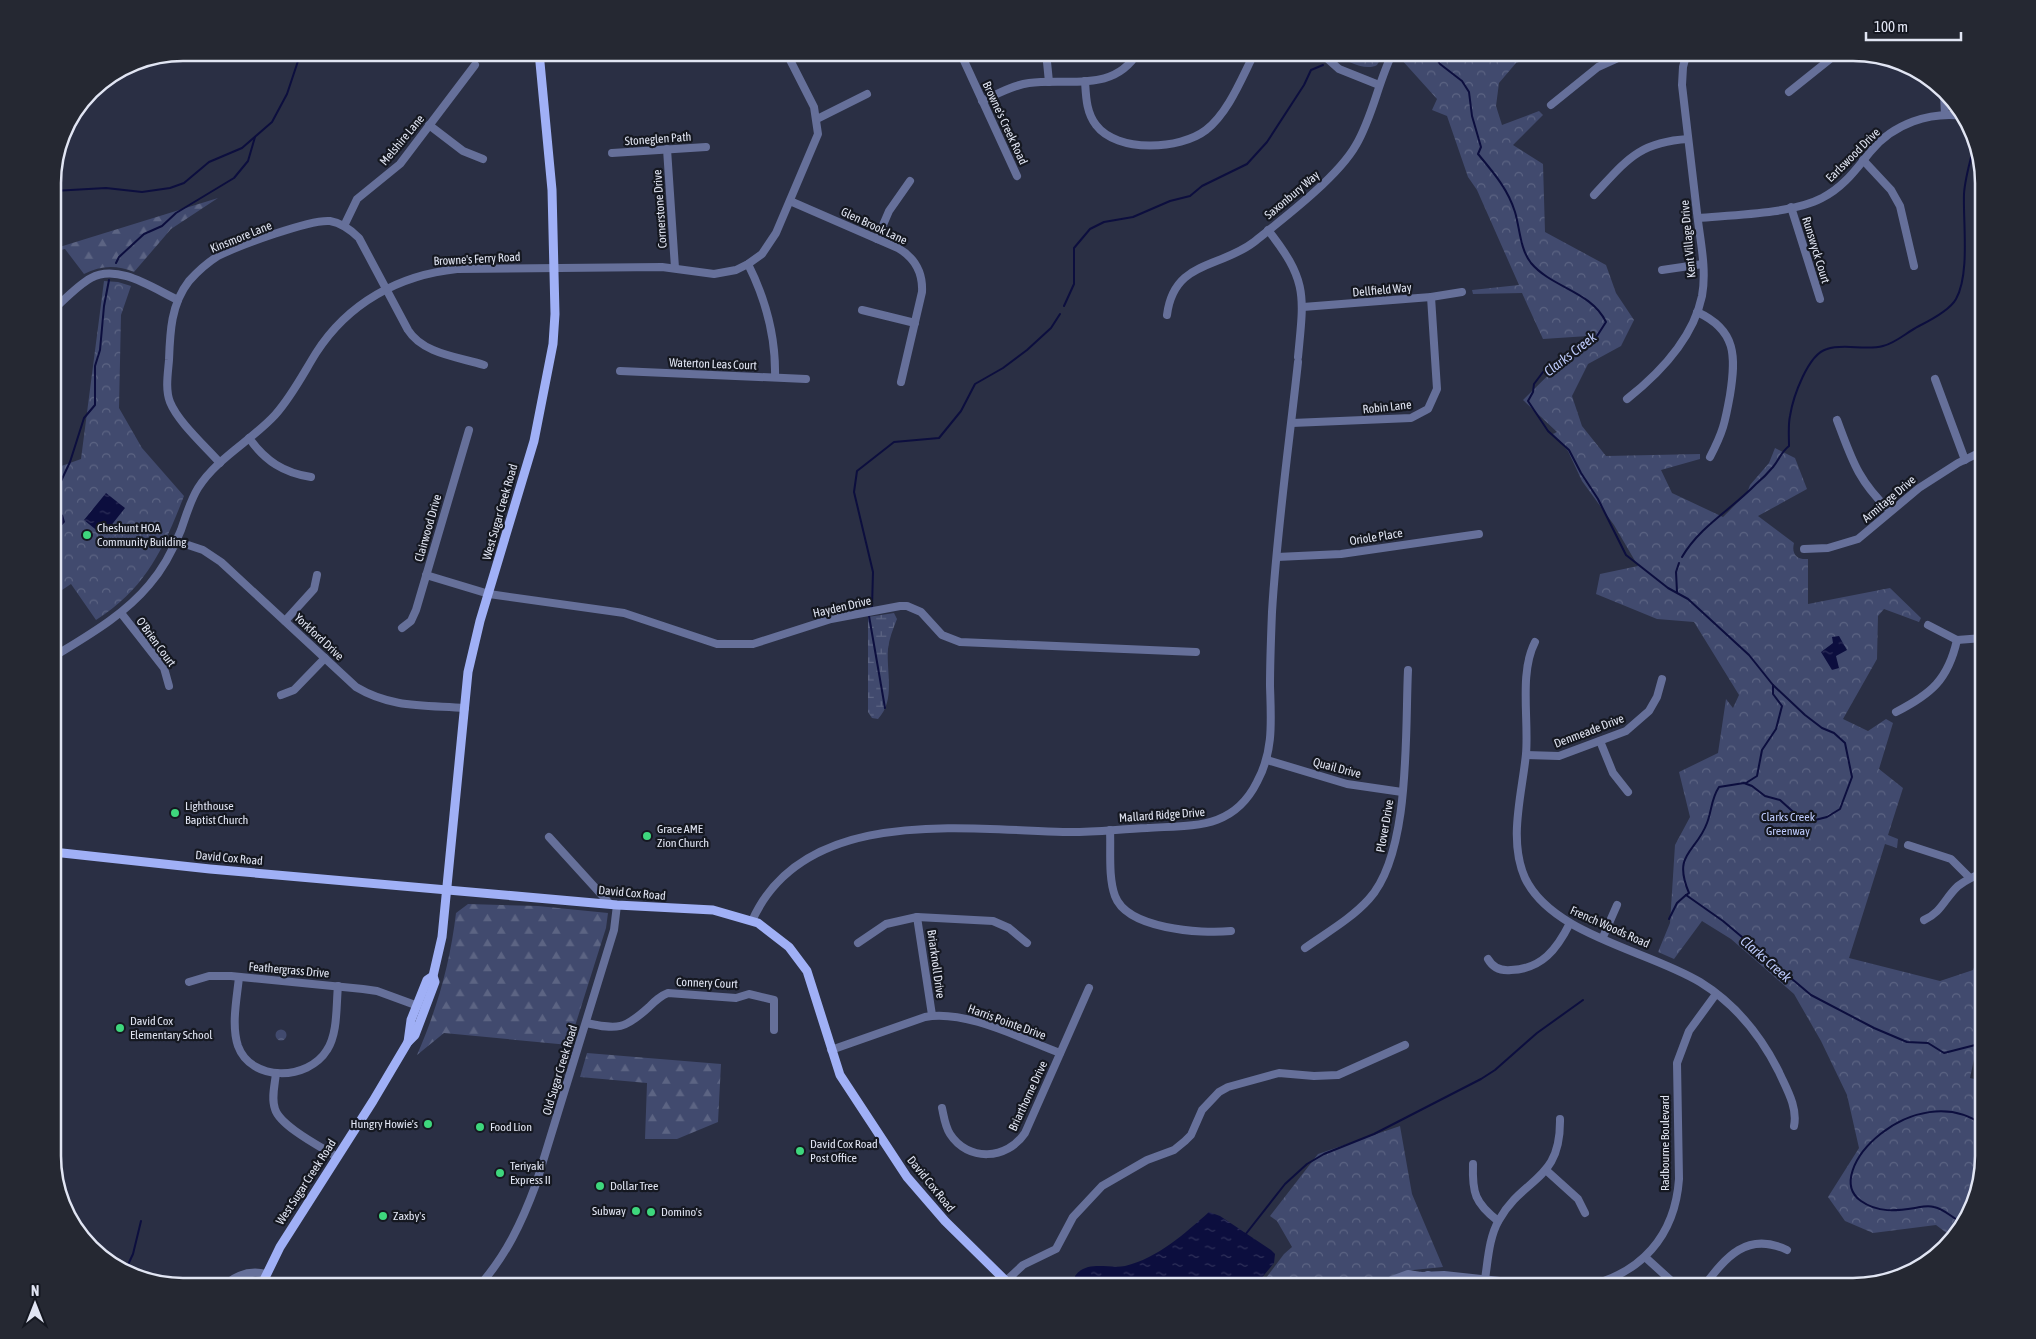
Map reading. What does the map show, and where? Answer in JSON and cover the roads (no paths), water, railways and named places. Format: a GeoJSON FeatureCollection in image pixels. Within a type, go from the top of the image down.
{"type":"FeatureCollection","features":[{"type":"Feature","properties":{"kind":"main road","name":"West Sugar Creek Road"},"geometry":{"type":"LineString","coordinates":[[264,1278],[280,1247],[408,1042],[415,1035],[435,982],[433,976],[442,937],[445,889],[470,657],[534,441],[554,335],[552,190],[541,61]]}},
{"type":"Feature","properties":{"kind":"main road","name":"David Cox Road"},"geometry":{"type":"LineString","coordinates":[[62,853],[191,867],[613,905],[712,910],[752,920],[789,947],[807,971],[816,995],[831,1050],[847,1088],[907,1177],[945,1221],[1003,1278]]}},
{"type":"Feature","properties":{"kind":"main road","name":"West Sugar Creek Road"},"geometry":{"type":"LineString","coordinates":[[408,1042],[411,1020],[427,980],[433,976]]}},
{"type":"Feature","properties":{"kind":"street","name":"Browne's Ferry Road"},"geometry":{"type":"LineString","coordinates":[[62,651],[121,613],[150,584],[176,541],[197,489],[220,464],[287,401],[316,353],[335,328],[360,305],[386,288],[412,278],[442,271],[554,267],[675,268],[714,274],[736,270],[748,264],[770,244],[816,142],[817,119],[814,107],[791,61]]}},
{"type":"Feature","properties":{"kind":"street","name":"Browne's Creek Road"},"geometry":{"type":"LineString","coordinates":[[964,61],[1017,176]]}},
{"type":"Feature","properties":{"kind":"street"},"geometry":{"type":"LineString","coordinates":[[1047,61],[1049,82]]}},
{"type":"Feature","properties":{"kind":"street"},"geometry":{"type":"LineString","coordinates":[[982,101],[1022,85],[1100,80],[1118,75],[1126,69],[1132,61]]}},
{"type":"Feature","properties":{"kind":"street"},"geometry":{"type":"LineString","coordinates":[[1086,81],[1089,113],[1103,132],[1116,139],[1129,142],[1152,145],[1173,144],[1198,135],[1215,122],[1250,61]]}},
{"type":"Feature","properties":{"kind":"street"},"geometry":{"type":"LineString","coordinates":[[1330,61],[1347,73],[1379,85]]}},
{"type":"Feature","properties":{"kind":"street","name":"Saxonbury Way"},"geometry":{"type":"LineString","coordinates":[[1167,315],[1172,292],[1184,277],[1196,269],[1238,252],[1268,230],[1346,161],[1362,133],[1389,61]]}},
{"type":"Feature","properties":{"kind":"street"},"geometry":{"type":"LineString","coordinates":[[1551,105],[1598,67],[1611,61]]}},
{"type":"Feature","properties":{"kind":"street","name":"Kent Village Drive"},"geometry":{"type":"LineString","coordinates":[[1627,398],[1665,365],[1697,312],[1703,284],[1703,264],[1682,79],[1685,61]]}},
{"type":"Feature","properties":{"kind":"street"},"geometry":{"type":"LineString","coordinates":[[1789,92],[1828,61]]}},
{"type":"Feature","properties":{"kind":"street","name":"Melshire Lane"},"geometry":{"type":"LineString","coordinates":[[344,226],[357,200],[394,170],[475,65]]}},
{"type":"Feature","properties":{"kind":"street"},"geometry":{"type":"LineString","coordinates":[[817,119],[867,94]]}},
{"type":"Feature","properties":{"kind":"street"},"geometry":{"type":"LineString","coordinates":[[1944,103],[1945,115]]}},
{"type":"Feature","properties":{"kind":"street","name":"Earlswood Drive"},"geometry":{"type":"LineString","coordinates":[[1698,218],[1791,207],[1816,201],[1832,193],[1844,183],[1881,140],[1902,126],[1924,118],[1954,115]]}},
{"type":"Feature","properties":{"kind":"street"},"geometry":{"type":"LineString","coordinates":[[429,125],[463,151],[483,159]]}},
{"type":"Feature","properties":{"kind":"street"},"geometry":{"type":"LineString","coordinates":[[1594,195],[1624,163],[1643,148],[1665,140],[1688,138]]}},
{"type":"Feature","properties":{"kind":"street","name":"Stoneglen Path"},"geometry":{"type":"LineString","coordinates":[[612,153],[706,147]]}},
{"type":"Feature","properties":{"kind":"street","name":"Cornerstone Drive"},"geometry":{"type":"LineString","coordinates":[[667,149],[675,268]]}},
{"type":"Feature","properties":{"kind":"street"},"geometry":{"type":"LineString","coordinates":[[1864,160],[1891,190],[1900,206],[1914,266]]}},
{"type":"Feature","properties":{"kind":"street"},"geometry":{"type":"LineString","coordinates":[[878,239],[890,211],[910,182]]}},
{"type":"Feature","properties":{"kind":"street","name":"Glen Brook Lane"},"geometry":{"type":"LineString","coordinates":[[790,201],[902,250],[909,256],[919,271],[922,292],[901,382]]}},
{"type":"Feature","properties":{"kind":"street","name":"Runswyck Court"},"geometry":{"type":"LineString","coordinates":[[1791,207],[1820,299]]}},
{"type":"Feature","properties":{"kind":"street","name":"Kinsmore Lane"},"geometry":{"type":"LineString","coordinates":[[220,464],[175,412],[168,397],[170,331],[178,300],[198,271],[223,254],[311,222],[331,221],[344,226]]}},
{"type":"Feature","properties":{"kind":"street"},"geometry":{"type":"LineString","coordinates":[[344,226],[359,238],[408,330],[418,342],[428,348],[484,365]]}},
{"type":"Feature","properties":{"kind":"street","name":"Mallard Ridge Drive"},"geometry":{"type":"LineString","coordinates":[[752,920],[778,880],[794,868],[818,854],[869,836],[929,827],[1069,832],[1199,826],[1220,819],[1233,812],[1247,799],[1267,760],[1271,743],[1270,644],[1277,557],[1303,307],[1296,271],[1287,255],[1268,230]]}},
{"type":"Feature","properties":{"kind":"street"},"geometry":{"type":"LineString","coordinates":[[748,264],[762,296],[770,322],[775,347],[775,378]]}},
{"type":"Feature","properties":{"kind":"street"},"geometry":{"type":"LineString","coordinates":[[1662,270],[1703,264]]}},
{"type":"Feature","properties":{"kind":"street"},"geometry":{"type":"LineString","coordinates":[[62,302],[91,278],[103,274],[125,276],[178,300]]}},
{"type":"Feature","properties":{"kind":"street","name":"Dellfield Way"},"geometry":{"type":"LineString","coordinates":[[1303,307],[1431,297],[1462,292]]}},
{"type":"Feature","properties":{"kind":"street","name":"Robin Lane"},"geometry":{"type":"LineString","coordinates":[[1292,423],[1411,418],[1428,409],[1437,389],[1431,297]]}},
{"type":"Feature","properties":{"kind":"street"},"geometry":{"type":"LineString","coordinates":[[862,310],[916,323]]}},
{"type":"Feature","properties":{"kind":"street"},"geometry":{"type":"LineString","coordinates":[[1697,312],[1709,318],[1723,331],[1730,343],[1734,362],[1724,429],[1710,457]]}},
{"type":"Feature","properties":{"kind":"street","name":"Waterton Leas Court"},"geometry":{"type":"LineString","coordinates":[[620,371],[806,379]]}},
{"type":"Feature","properties":{"kind":"street"},"geometry":{"type":"LineString","coordinates":[[1935,379],[1965,460]]}},
{"type":"Feature","properties":{"kind":"street"},"geometry":{"type":"LineString","coordinates":[[1837,420],[1857,472],[1868,489],[1890,511]]}},
{"type":"Feature","properties":{"kind":"street","name":"Clairwood Drive"},"geometry":{"type":"LineString","coordinates":[[402,628],[411,621],[416,610],[469,430]]}},
{"type":"Feature","properties":{"kind":"street"},"geometry":{"type":"LineString","coordinates":[[249,438],[262,456],[275,465],[291,472],[311,477]]}},
{"type":"Feature","properties":{"kind":"street","name":"Armitage Drive"},"geometry":{"type":"LineString","coordinates":[[1804,549],[1828,548],[1847,544],[1866,534],[1890,511],[1932,479],[1975,455]]}},
{"type":"Feature","properties":{"kind":"street","name":"Oriole Place"},"geometry":{"type":"LineString","coordinates":[[1277,557],[1348,553],[1478,534]]}},
{"type":"Feature","properties":{"kind":"street","name":"Yorkford Drive"},"geometry":{"type":"LineString","coordinates":[[176,541],[214,557],[356,687],[374,697],[395,703],[464,708]]}},
{"type":"Feature","properties":{"kind":"street"},"geometry":{"type":"LineString","coordinates":[[285,621],[314,589],[317,575]]}},
{"type":"Feature","properties":{"kind":"street","name":"Hayden Drive"},"geometry":{"type":"LineString","coordinates":[[426,575],[489,594],[624,613],[710,643],[730,646],[762,642],[849,614],[907,606],[924,615],[942,635],[960,642],[1196,652]]}},
{"type":"Feature","properties":{"kind":"street","name":"O'Brien Court"},"geometry":{"type":"LineString","coordinates":[[121,613],[164,668],[169,686]]}},
{"type":"Feature","properties":{"kind":"street"},"geometry":{"type":"LineString","coordinates":[[1928,625],[1957,640],[1975,639]]}},
{"type":"Feature","properties":{"kind":"street"},"geometry":{"type":"LineString","coordinates":[[1896,712],[1922,698],[1940,682],[1952,660],[1957,640]]}},
{"type":"Feature","properties":{"kind":"street","name":"French Woods Road"},"geometry":{"type":"LineString","coordinates":[[1535,642],[1527,666],[1526,756],[1517,834],[1519,859],[1526,880],[1538,898],[1555,915],[1668,964],[1700,982],[1716,994],[1745,1021],[1772,1058],[1795,1109],[1794,1126]]}},
{"type":"Feature","properties":{"kind":"street"},"geometry":{"type":"LineString","coordinates":[[281,695],[294,690],[325,658]]}},
{"type":"Feature","properties":{"kind":"street","name":"Plover Drive"},"geometry":{"type":"LineString","coordinates":[[1305,948],[1360,909],[1377,888],[1395,846],[1402,792],[1408,670]]}},
{"type":"Feature","properties":{"kind":"street","name":"Denmeade Drive"},"geometry":{"type":"LineString","coordinates":[[1526,756],[1559,756],[1626,731],[1640,721],[1655,701],[1662,679]]}},
{"type":"Feature","properties":{"kind":"street"},"geometry":{"type":"LineString","coordinates":[[1600,741],[1614,774],[1628,792]]}},
{"type":"Feature","properties":{"kind":"street","name":"Quail Drive"},"geometry":{"type":"LineString","coordinates":[[1267,760],[1347,784],[1402,792]]}},
{"type":"Feature","properties":{"kind":"street"},"geometry":{"type":"LineString","coordinates":[[1110,830],[1114,894],[1128,914],[1144,922],[1159,925],[1208,932],[1230,931]]}},
{"type":"Feature","properties":{"kind":"street"},"geometry":{"type":"LineString","coordinates":[[549,837],[613,905]]}},
{"type":"Feature","properties":{"kind":"street"},"geometry":{"type":"LineString","coordinates":[[1908,845],[1951,859],[1970,878]]}},
{"type":"Feature","properties":{"kind":"street"},"geometry":{"type":"LineString","coordinates":[[1924,920],[1936,915],[1957,887],[1975,876]]}},
{"type":"Feature","properties":{"kind":"street","name":"Old Sugar Creek Road"},"geometry":{"type":"LineString","coordinates":[[486,1278],[502,1258],[522,1220],[552,1135],[614,930],[613,905]]}},
{"type":"Feature","properties":{"kind":"street"},"geometry":{"type":"LineString","coordinates":[[1603,937],[1617,905]]}},
{"type":"Feature","properties":{"kind":"street"},"geometry":{"type":"LineString","coordinates":[[858,943],[886,924],[917,917],[993,921],[1009,928],[1027,943]]}},
{"type":"Feature","properties":{"kind":"street","name":"Briarknoll Drive"},"geometry":{"type":"LineString","coordinates":[[917,917],[932,1015]]}},
{"type":"Feature","properties":{"kind":"street"},"geometry":{"type":"LineString","coordinates":[[1488,959],[1495,967],[1508,970],[1534,966],[1555,949],[1570,923]]}},
{"type":"Feature","properties":{"kind":"street","name":"Feathergrass Drive"},"geometry":{"type":"LineString","coordinates":[[189,982],[209,976],[338,986],[377,991],[418,1006]]}},
{"type":"Feature","properties":{"kind":"street","name":"Feathergrass Drive"},"geometry":{"type":"LineString","coordinates":[[239,977],[235,1026],[238,1045],[247,1061],[263,1070],[276,1073],[298,1072],[324,1056],[332,1040],[338,986]]}},
{"type":"Feature","properties":{"kind":"street","name":"Briarthorne Drive"},"geometry":{"type":"LineString","coordinates":[[942,1108],[948,1131],[963,1148],[984,1155],[1005,1151],[1016,1143],[1025,1133],[1089,988]]}},
{"type":"Feature","properties":{"kind":"street","name":"Connery Court"},"geometry":{"type":"LineString","coordinates":[[586,1023],[607,1027],[624,1027],[659,998],[668,993],[736,998],[749,994],[774,1000],[774,1030]]}},
{"type":"Feature","properties":{"kind":"street","name":"Radbourne Boulevard"},"geometry":{"type":"LineString","coordinates":[[1614,1278],[1645,1257],[1669,1222],[1678,1192],[1676,1076],[1680,1050],[1691,1027],[1716,994]]}},
{"type":"Feature","properties":{"kind":"street","name":"Harris Pointe Drive"},"geometry":{"type":"LineString","coordinates":[[831,1050],[932,1015],[964,1017],[1060,1053]]}},
{"type":"Feature","properties":{"kind":"street"},"geometry":{"type":"LineString","coordinates":[[1013,1278],[1023,1265],[1056,1249],[1073,1216],[1102,1186],[1147,1160],[1174,1150],[1185,1141],[1191,1135],[1202,1110],[1219,1092],[1228,1087],[1279,1073],[1314,1076],[1338,1075],[1405,1045]]}},
{"type":"Feature","properties":{"kind":"street"},"geometry":{"type":"LineString","coordinates":[[276,1073],[274,1103],[278,1115],[290,1126],[337,1157]]}},
{"type":"Feature","properties":{"kind":"street"},"geometry":{"type":"LineString","coordinates":[[1485,1278],[1492,1237],[1498,1221],[1510,1205],[1547,1171],[1557,1148],[1560,1119]]}},
{"type":"Feature","properties":{"kind":"street"},"geometry":{"type":"LineString","coordinates":[[1473,1164],[1473,1183],[1476,1198],[1483,1209],[1498,1221]]}},
{"type":"Feature","properties":{"kind":"street"},"geometry":{"type":"LineString","coordinates":[[1547,1171],[1578,1199],[1586,1214]]}},
{"type":"Feature","properties":{"kind":"street"},"geometry":{"type":"LineString","coordinates":[[1710,1278],[1723,1261],[1737,1250],[1767,1244],[1787,1250]]}},
{"type":"Feature","properties":{"kind":"street"},"geometry":{"type":"LineString","coordinates":[[1645,1257],[1668,1278]]}},
{"type":"Feature","properties":{"kind":"street"},"geometry":{"type":"LineString","coordinates":[[237,1278],[256,1272],[266,1274]]}},
{"type":"Feature","properties":{"kind":"street"},"geometry":{"type":"LineString","coordinates":[[1397,1278],[1408,1274],[1465,1278]]}},
{"type":"Feature","properties":{"kind":"water"},"geometry":{"type":"Polygon","coordinates":[[[106,493],[125,508],[106,532],[103,529],[100,533],[84,520],[106,493]]]}},
{"type":"Feature","properties":{"kind":"water"},"geometry":{"type":"Polygon","coordinates":[[[62,514],[63,515],[65,522],[62,525],[62,514]]]}},
{"type":"Feature","properties":{"kind":"water"},"geometry":{"type":"Polygon","coordinates":[[[1839,636],[1847,650],[1836,656],[1839,668],[1832,670],[1821,652],[1833,643],[1832,637],[1839,636]]]}},
{"type":"Feature","properties":{"kind":"water"},"geometry":{"type":"Polygon","coordinates":[[[1209,1212],[1220,1216],[1271,1250],[1275,1254],[1274,1263],[1262,1278],[1075,1278],[1085,1268],[1125,1266],[1149,1257],[1190,1229],[1209,1212]]]}},
{"type":"Feature","properties":{"kind":"waterway"},"geometry":{"type":"LineString","coordinates":[[62,190],[106,188],[142,192],[170,188],[184,183],[209,162],[242,148],[272,122],[287,94],[298,61]]}},
{"type":"Feature","properties":{"kind":"waterway","name":"Clarks Creek"},"geometry":{"type":"LineString","coordinates":[[1438,61],[1462,81],[1469,92],[1472,116],[1481,147],[1478,154],[1500,181],[1512,204],[1522,245],[1527,257],[1531,263],[1549,278],[1591,303],[1606,322],[1597,336],[1543,372],[1534,384],[1533,392],[1528,401],[1548,431],[1569,450],[1598,499],[1626,555],[1668,588],[1688,599],[1749,655],[1773,685],[1805,715],[1822,728],[1834,733],[1845,743],[1852,777],[1840,809],[1827,817],[1815,820],[1800,818],[1780,800],[1765,796],[1752,786],[1744,783],[1719,787],[1714,796],[1709,818],[1702,833],[1684,861],[1684,880],[1689,893],[1686,895]]}},
{"type":"Feature","properties":{"kind":"waterway"},"geometry":{"type":"LineString","coordinates":[[1064,306],[1074,284],[1074,248],[1090,229],[1104,222],[1133,217],[1170,201],[1190,196],[1202,186],[1247,164],[1267,142],[1304,85],[1311,70],[1323,65]]}},
{"type":"Feature","properties":{"kind":"waterway"},"geometry":{"type":"LineString","coordinates":[[116,263],[119,257],[144,234],[162,226],[176,213],[234,178],[248,161],[255,137]]}},
{"type":"Feature","properties":{"kind":"waterway"},"geometry":{"type":"LineString","coordinates":[[1682,557],[1689,546],[1707,527],[1767,474],[1789,446],[1789,419],[1794,398],[1808,367],[1820,353],[1834,347],[1869,348],[1888,345],[1940,314],[1956,299],[1963,276],[1965,248],[1964,194],[1972,155]]}},
{"type":"Feature","properties":{"kind":"waterway"},"geometry":{"type":"LineString","coordinates":[[62,479],[70,462],[84,418],[95,405],[95,366],[100,350],[104,306],[109,280]]}},
{"type":"Feature","properties":{"kind":"waterway"},"geometry":{"type":"LineString","coordinates":[[872,607],[873,572],[854,492],[857,471],[894,442],[939,438],[961,411],[975,384],[1003,368],[1027,350],[1051,328],[1060,314]]}},
{"type":"Feature","properties":{"kind":"waterway"},"geometry":{"type":"LineString","coordinates":[[1677,592],[1676,572],[1679,563]]}},
{"type":"Feature","properties":{"kind":"waterway"},"geometry":{"type":"LineString","coordinates":[[869,616],[885,708]]}},
{"type":"Feature","properties":{"kind":"waterway","name":"Clarks Creek"},"geometry":{"type":"LineString","coordinates":[[1746,783],[1757,776],[1762,750],[1776,729],[1782,706],[1773,694],[1773,685]]}},
{"type":"Feature","properties":{"kind":"waterway","name":"Clarks Creek"},"geometry":{"type":"LineString","coordinates":[[1686,895],[1723,921],[1811,995],[1874,1028],[1907,1042],[1928,1043],[1944,1053],[1975,1045]]}},
{"type":"Feature","properties":{"kind":"waterway"},"geometry":{"type":"LineString","coordinates":[[1669,919],[1677,903],[1686,895]]}},
{"type":"Feature","properties":{"kind":"waterway"},"geometry":{"type":"LineString","coordinates":[[1245,1235],[1285,1184],[1307,1164],[1324,1154],[1374,1134],[1481,1079],[1495,1070],[1537,1033],[1583,1000]]}},
{"type":"Feature","properties":{"kind":"waterway","name":"Clarks Creek"},"geometry":{"type":"LineString","coordinates":[[1957,1219],[1942,1210],[1931,1206],[1887,1210],[1867,1205],[1861,1201],[1851,1187],[1853,1170],[1863,1151],[1881,1134],[1903,1120],[1929,1112],[1957,1113],[1975,1121]]}},
{"type":"Feature","properties":{"kind":"waterway"},"geometry":{"type":"LineString","coordinates":[[128,1264],[133,1254],[141,1221]]}},
{"type":"Feature","properties":{"kind":"place","name":"Cheshunt HOA Community Building"},"geometry":{"type":"Point","coordinates":[87,535]}},
{"type":"Feature","properties":{"kind":"place","name":"Lighthouse Baptist Church"},"geometry":{"type":"Point","coordinates":[175,813]}},
{"type":"Feature","properties":{"kind":"place","name":"Grace AME Zion Church"},"geometry":{"type":"Point","coordinates":[647,836]}},
{"type":"Feature","properties":{"kind":"place","name":"David Cox Elementary School"},"geometry":{"type":"Point","coordinates":[120,1028]}},
{"type":"Feature","properties":{"kind":"place","name":"Hungry Howie's"},"geometry":{"type":"Point","coordinates":[428,1124]}},
{"type":"Feature","properties":{"kind":"place","name":"Food Lion"},"geometry":{"type":"Point","coordinates":[480,1127]}},
{"type":"Feature","properties":{"kind":"place","name":"David Cox Road Post Office"},"geometry":{"type":"Point","coordinates":[800,1151]}},
{"type":"Feature","properties":{"kind":"place","name":"Teriyaki Express II"},"geometry":{"type":"Point","coordinates":[500,1173]}},
{"type":"Feature","properties":{"kind":"place","name":"Dollar Tree"},"geometry":{"type":"Point","coordinates":[600,1186]}},
{"type":"Feature","properties":{"kind":"place","name":"Subway"},"geometry":{"type":"Point","coordinates":[636,1211]}},
{"type":"Feature","properties":{"kind":"place","name":"Domino's"},"geometry":{"type":"Point","coordinates":[651,1212]}},
{"type":"Feature","properties":{"kind":"place","name":"Zaxby's"},"geometry":{"type":"Point","coordinates":[383,1216]}},
{"type":"Feature","properties":{"kind":"park label","name":"Clarks Creek Greenway"},"geometry":{"type":"Point","coordinates":[1788,824]}}]}
